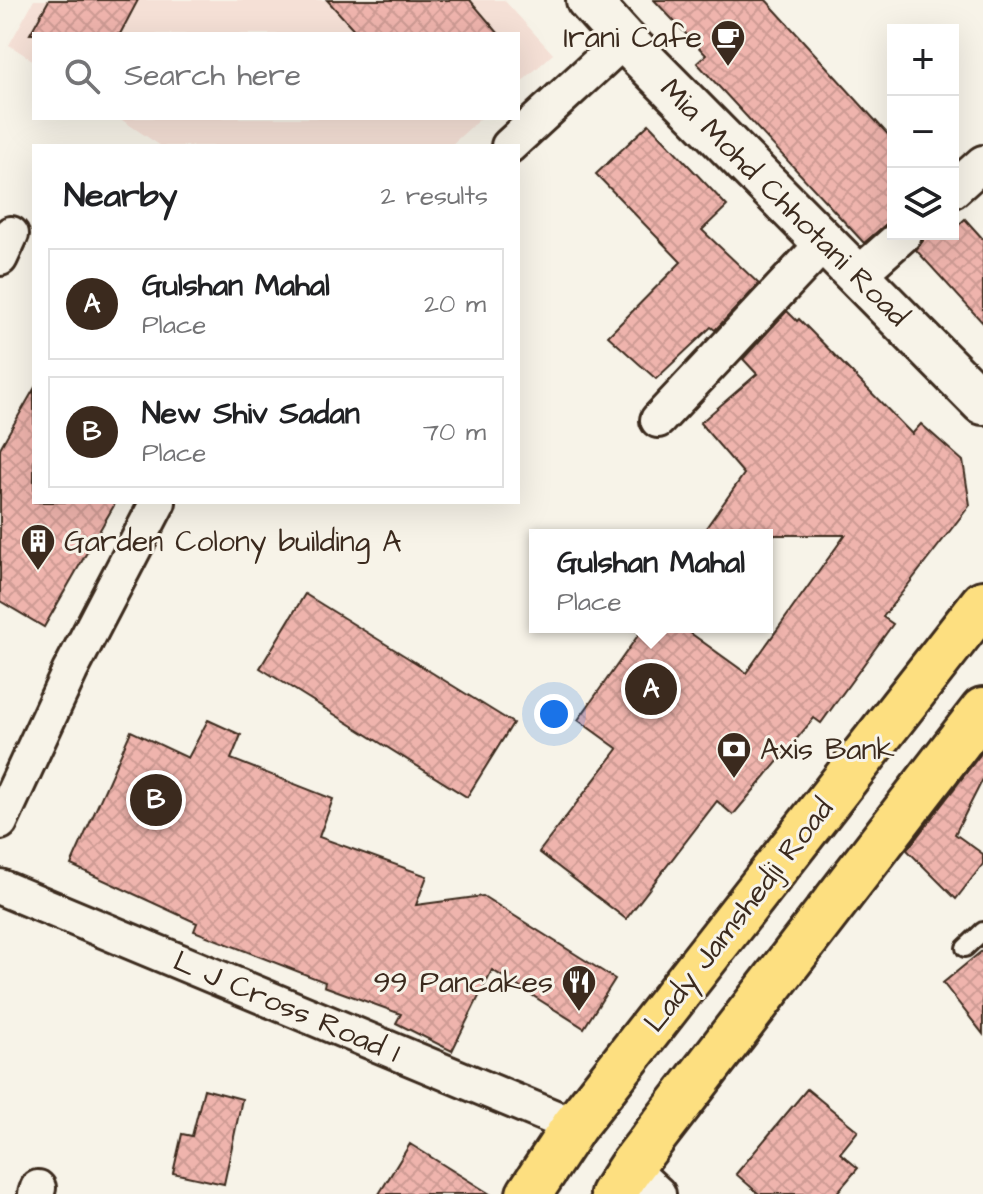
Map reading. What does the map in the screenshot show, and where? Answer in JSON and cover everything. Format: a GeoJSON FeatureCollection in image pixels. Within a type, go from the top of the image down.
{"type":"FeatureCollection","features":[{"type":"Feature","properties":{"kind":"main road","name":"Lady Jamshedji Road"},"geometry":{"type":"LineString","coordinates":[[529,1194],[574,1126],[983,603]]}},
{"type":"Feature","properties":{"kind":"main road"},"geometry":{"type":"LineString","coordinates":[[633,1185],[983,710]]}},
{"type":"Feature","properties":{"kind":"street","name":"Mia Mohd Chhotani Road"},"geometry":{"type":"LineString","coordinates":[[588,0],[983,403]]}},
{"type":"Feature","properties":{"kind":"street"},"geometry":{"type":"LineString","coordinates":[[511,144],[624,40]]}},
{"type":"Feature","properties":{"kind":"street"},"geometry":{"type":"LineString","coordinates":[[959,185],[983,163]]}},
{"type":"Feature","properties":{"kind":"street"},"geometry":{"type":"LineString","coordinates":[[857,276],[897,240]]}},
{"type":"Feature","properties":{"kind":"street"},"geometry":{"type":"LineString","coordinates":[[658,420],[825,242]]}},
{"type":"Feature","properties":{"kind":"street"},"geometry":{"type":"LineString","coordinates":[[0,822],[70,671],[157,504]]}},
{"type":"Feature","properties":{"kind":"street","name":"L J Cross Road 1"},"geometry":{"type":"LineString","coordinates":[[0,887],[574,1126]]}},
{"type":"Feature","properties":{"kind":"lane"},"geometry":{"type":"LineString","coordinates":[[965,948],[983,931]]}},
{"type":"Feature","properties":{"kind":"shaded area"},"geometry":{"type":"Polygon","coordinates":[[[34,0],[504,0],[553,54],[520,83],[520,32],[32,32],[32,60],[9,45],[34,0]]]}},
{"type":"Feature","properties":{"kind":"shaded area"},"geometry":{"type":"Polygon","coordinates":[[[122,120],[479,120],[452,144],[158,144],[122,120]]]}},
{"type":"Feature","properties":{"kind":"building"},"geometry":{"type":"Polygon","coordinates":[[[49,0],[138,0],[121,32],[30,34],[49,0]]]}},
{"type":"Feature","properties":{"kind":"building"},"geometry":{"type":"Polygon","coordinates":[[[327,0],[470,0],[497,32],[356,32],[327,0]]]}},
{"type":"Feature","properties":{"kind":"building"},"geometry":{"type":"Polygon","coordinates":[[[654,0],[766,0],[887,133],[887,223],[864,243],[697,63],[706,55],[654,0]]]}},
{"type":"Feature","properties":{"kind":"building"},"geometry":{"type":"Polygon","coordinates":[[[649,124],[727,206],[702,230],[759,284],[715,330],[711,327],[656,379],[608,336],[681,262],[596,174],[649,124]]]}},
{"type":"Feature","properties":{"kind":"building"},"geometry":{"type":"Polygon","coordinates":[[[965,219],[983,239],[983,323],[916,250],[923,240],[959,240],[959,224],[965,219]]]}},
{"type":"Feature","properties":{"kind":"building"},"geometry":{"type":"Polygon","coordinates":[[[787,311],[797,321],[799,319],[912,434],[921,424],[963,461],[970,505],[883,617],[893,624],[821,723],[814,718],[733,815],[717,801],[626,919],[539,852],[618,749],[578,720],[640,633],[690,633],[746,673],[845,535],[773,535],[773,529],[705,529],[744,474],[700,423],[757,374],[743,359],[787,311]]]}},
{"type":"Feature","properties":{"kind":"building","name":"Garden Colony building A"},"geometry":{"type":"Polygon","coordinates":[[[32,392],[32,504],[115,504],[44,627],[0,601],[0,448],[32,392]]]}},
{"type":"Feature","properties":{"kind":"building"},"geometry":{"type":"Polygon","coordinates":[[[305,594],[513,723],[467,797],[260,668],[305,594]]]}},
{"type":"Feature","properties":{"kind":"building"},"geometry":{"type":"Polygon","coordinates":[[[208,720],[241,735],[231,759],[333,799],[319,837],[427,876],[416,905],[483,896],[615,979],[584,1028],[492,970],[452,1051],[396,1023],[401,1014],[324,986],[325,982],[194,931],[197,923],[71,865],[131,731],[188,758],[208,720]]]}},
{"type":"Feature","properties":{"kind":"building"},"geometry":{"type":"Polygon","coordinates":[[[983,751],[983,779],[955,834],[983,854],[983,864],[956,899],[907,850],[983,751]]]}},
{"type":"Feature","properties":{"kind":"building"},"geometry":{"type":"Polygon","coordinates":[[[983,950],[983,1034],[943,983],[983,950]]]}},
{"type":"Feature","properties":{"kind":"building"},"geometry":{"type":"Polygon","coordinates":[[[204,1089],[242,1099],[224,1184],[173,1173],[182,1134],[192,1136],[204,1089]]]}},
{"type":"Feature","properties":{"kind":"building"},"geometry":{"type":"Polygon","coordinates":[[[807,1089],[858,1131],[840,1153],[858,1168],[836,1194],[759,1194],[736,1174],[807,1089]]]}},
{"type":"Feature","properties":{"kind":"building"},"geometry":{"type":"Polygon","coordinates":[[[410,1144],[490,1194],[379,1194],[410,1144]]]}},
{"type":"Feature","properties":{"kind":"place","name":"Irani Cafe"},"geometry":{"type":"Point","coordinates":[728,68]}},
{"type":"Feature","properties":{"kind":"place","name":"Garden Colony building A"},"geometry":{"type":"Point","coordinates":[38,572]}},
{"type":"Feature","properties":{"kind":"place","name":"Gulshan Mahal"},"geometry":{"type":"Point","coordinates":[651,689]}},
{"type":"Feature","properties":{"kind":"place","name":"Axis Bank"},"geometry":{"type":"Point","coordinates":[734,780]}},
{"type":"Feature","properties":{"kind":"place","name":"New Shiv Sadan"},"geometry":{"type":"Point","coordinates":[156,800]}},
{"type":"Feature","properties":{"kind":"place","name":"99 Pancakes"},"geometry":{"type":"Point","coordinates":[579,1013]}}]}
